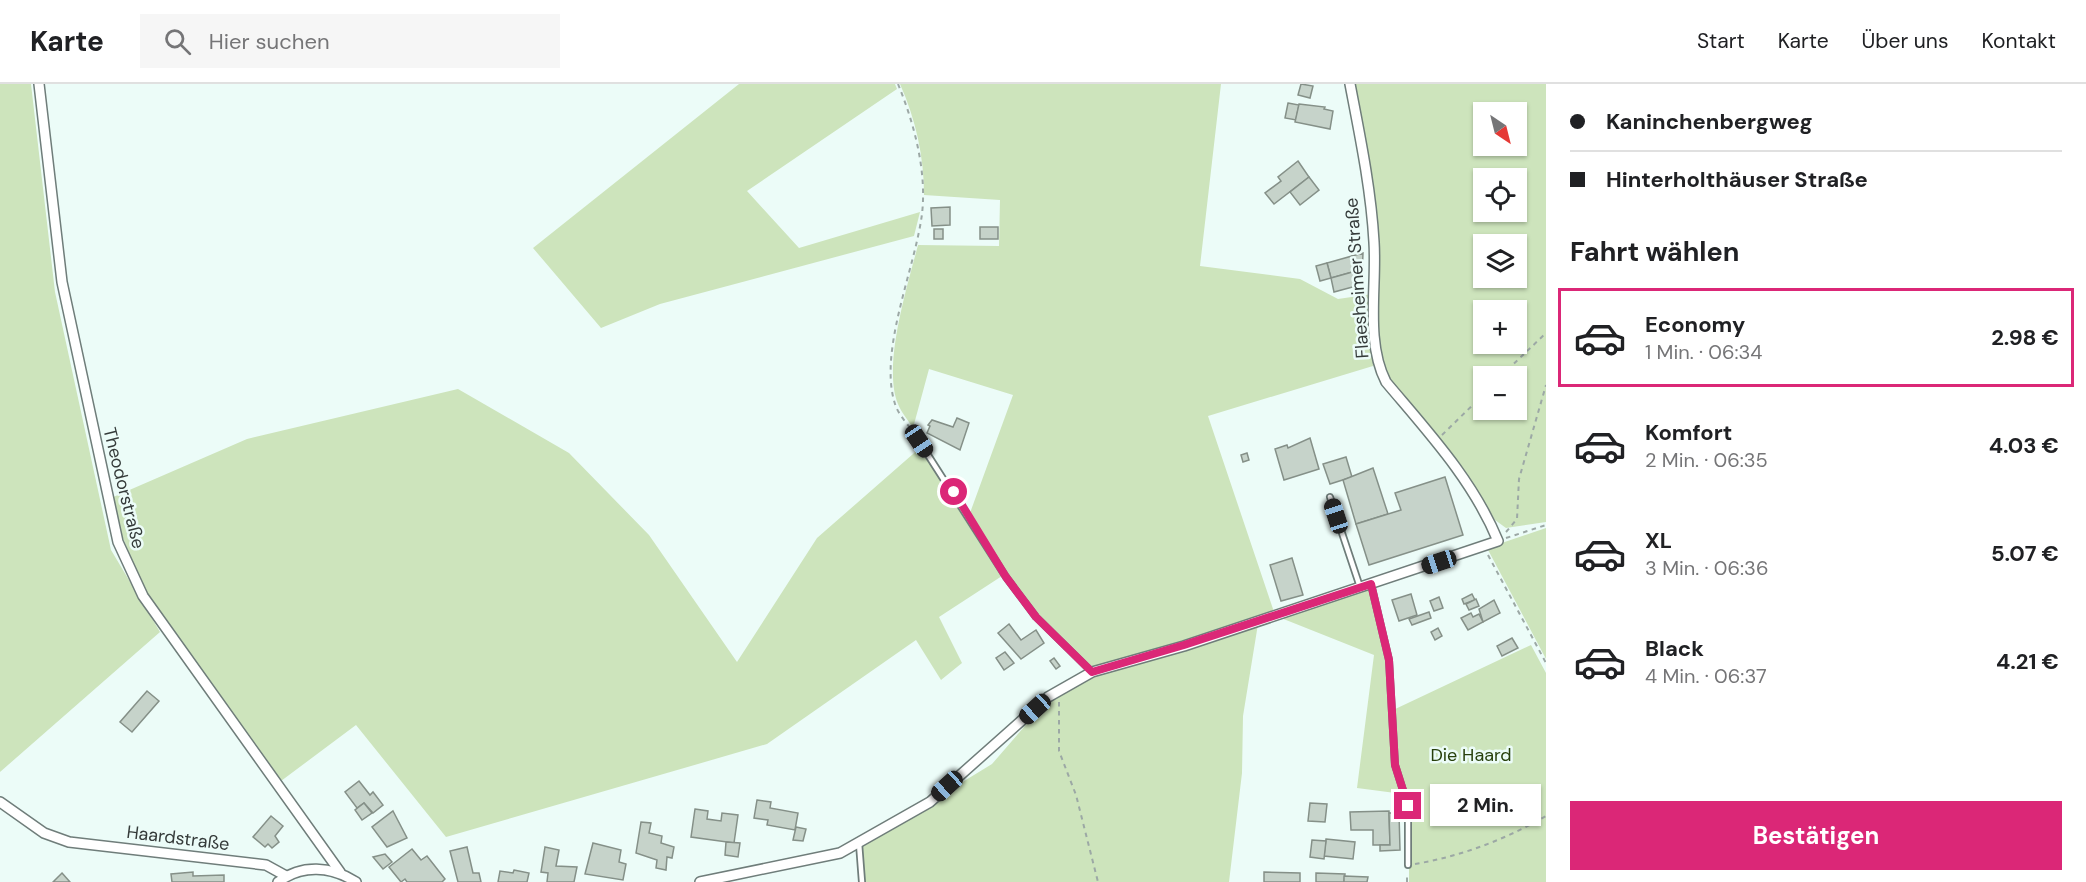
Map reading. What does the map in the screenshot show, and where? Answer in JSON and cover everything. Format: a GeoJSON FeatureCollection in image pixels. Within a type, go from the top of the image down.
{"type":"FeatureCollection","features":[{"type":"Feature","properties":{"kind":"street","name":"Theodorstraße"},"geometry":{"type":"LineString","coordinates":[[39,84],[62,282],[118,542],[143,596],[340,872]]}},
{"type":"Feature","properties":{"kind":"street","name":"Flaesheimer Straße"},"geometry":{"type":"LineString","coordinates":[[1350,84],[1362,147],[1374,242],[1375,345],[1379,368],[1386,382],[1472,488],[1486,512],[1498,541]]}},
{"type":"Feature","properties":{"kind":"street"},"geometry":{"type":"LineString","coordinates":[[700,882],[840,853],[930,802],[1048,697],[1092,672],[1184,645],[1498,541]]}},
{"type":"Feature","properties":{"kind":"street","name":"Haardstraße"},"geometry":{"type":"LineString","coordinates":[[0,802],[44,833],[69,842],[266,865],[282,879],[312,868],[340,872],[356,882]]}},
{"type":"Feature","properties":{"kind":"lane"},"geometry":{"type":"LineString","coordinates":[[919,441],[1006,577],[1036,617],[1092,672]]}},
{"type":"Feature","properties":{"kind":"lane"},"geometry":{"type":"LineString","coordinates":[[1330,497],[1360,587]]}},
{"type":"Feature","properties":{"kind":"lane"},"geometry":{"type":"LineString","coordinates":[[1371,584],[1389,660],[1395,765],[1408,806],[1408,865]]}},
{"type":"Feature","properties":{"kind":"lane"},"geometry":{"type":"LineString","coordinates":[[859,842],[862,882]]}},
{"type":"Feature","properties":{"kind":"path"},"geometry":{"type":"LineString","coordinates":[[898,84],[918,150],[922,212],[892,349],[892,383],[895,404],[919,441]]}},
{"type":"Feature","properties":{"kind":"path"},"geometry":{"type":"LineString","coordinates":[[1511,366],[1546,333]]}},
{"type":"Feature","properties":{"kind":"path"},"geometry":{"type":"LineString","coordinates":[[1498,541],[1517,519],[1520,479],[1546,385]]}},
{"type":"Feature","properties":{"kind":"path"},"geometry":{"type":"LineString","coordinates":[[1435,441],[1473,405]]}},
{"type":"Feature","properties":{"kind":"path"},"geometry":{"type":"LineString","coordinates":[[1498,541],[1546,525]]}},
{"type":"Feature","properties":{"kind":"path"},"geometry":{"type":"LineString","coordinates":[[1485,547],[1546,663]]}},
{"type":"Feature","properties":{"kind":"path"},"geometry":{"type":"LineString","coordinates":[[1059,691],[1059,751],[1076,795],[1098,882]]}},
{"type":"Feature","properties":{"kind":"path"},"geometry":{"type":"LineString","coordinates":[[1408,865],[1453,857],[1510,836],[1546,816]]}},
{"type":"Feature","properties":{"kind":"green space"},"geometry":{"type":"Polygon","coordinates":[[[0,84],[31,84],[55,292],[111,550],[160,632],[0,772],[0,84]]]}},
{"type":"Feature","properties":{"kind":"green space"},"geometry":{"type":"Polygon","coordinates":[[[739,84],[895,84],[897,89],[747,191],[799,248],[920,212],[914,236],[660,304],[601,328],[533,248],[739,84]]]}},
{"type":"Feature","properties":{"kind":"green space"},"geometry":{"type":"Polygon","coordinates":[[[900,84],[1221,84],[1200,266],[1300,279],[1338,299],[1372,294],[1373,366],[1208,416],[1274,612],[1092,670],[1038,616],[970,513],[1013,395],[929,369],[913,428],[898,404],[893,369],[895,347],[903,302],[918,245],[999,246],[1000,200],[924,195],[918,139],[900,84]]]}},
{"type":"Feature","properties":{"kind":"green space"},"geometry":{"type":"Polygon","coordinates":[[[1352,84],[1546,84],[1546,522],[1506,528],[1495,520],[1448,448],[1385,379],[1376,344],[1376,270],[1352,84]]]}},
{"type":"Feature","properties":{"kind":"green space"},"geometry":{"type":"Polygon","coordinates":[[[458,389],[569,453],[649,535],[737,662],[817,538],[921,447],[1002,576],[939,617],[962,663],[941,680],[916,640],[767,744],[446,837],[356,725],[281,781],[146,595],[117,523],[111,498],[247,439],[458,389]]]}},
{"type":"Feature","properties":{"kind":"green space"},"geometry":{"type":"Polygon","coordinates":[[[1546,528],[1546,659],[1487,548],[1546,528]]]}},
{"type":"Feature","properties":{"kind":"green space"},"geometry":{"type":"Polygon","coordinates":[[[1369,589],[1385,660],[1392,765],[1403,794],[1357,788],[1374,655],[1281,618],[1369,589]]]}},
{"type":"Feature","properties":{"kind":"green space"},"geometry":{"type":"Polygon","coordinates":[[[1258,624],[1243,716],[1242,773],[1229,882],[864,882],[861,844],[992,764],[1049,698],[1092,673],[1258,624]]]}},
{"type":"Feature","properties":{"kind":"green space","name":"Die Haard"},"geometry":{"type":"Polygon","coordinates":[[[1531,645],[1546,673],[1546,882],[1409,882],[1409,805],[1396,765],[1391,711],[1531,645]]]}},
{"type":"Feature","properties":{"kind":"building"},"geometry":{"type":"Polygon","coordinates":[[[1301,84],[1313,86],[1310,98],[1298,95],[1301,84]]]}},
{"type":"Feature","properties":{"kind":"building"},"geometry":{"type":"Polygon","coordinates":[[[1288,103],[1299,105],[1296,120],[1285,118],[1288,103]]]}},
{"type":"Feature","properties":{"kind":"building"},"geometry":{"type":"Polygon","coordinates":[[[1299,104],[1325,107],[1324,109],[1333,111],[1330,129],[1295,122],[1299,104]]]}},
{"type":"Feature","properties":{"kind":"building"},"geometry":{"type":"Polygon","coordinates":[[[1298,161],[1309,177],[1274,204],[1265,193],[1281,181],[1278,177],[1298,161]]]}},
{"type":"Feature","properties":{"kind":"building"},"geometry":{"type":"Polygon","coordinates":[[[1309,177],[1319,190],[1300,205],[1290,192],[1309,177]]]}},
{"type":"Feature","properties":{"kind":"building"},"geometry":{"type":"Polygon","coordinates":[[[950,207],[950,225],[932,226],[931,208],[950,207]]]}},
{"type":"Feature","properties":{"kind":"building"},"geometry":{"type":"Polygon","coordinates":[[[980,227],[998,227],[998,239],[980,239],[980,227]]]}},
{"type":"Feature","properties":{"kind":"building"},"geometry":{"type":"Polygon","coordinates":[[[934,229],[943,229],[943,239],[934,239],[934,229]]]}},
{"type":"Feature","properties":{"kind":"building"},"geometry":{"type":"Polygon","coordinates":[[[1363,253],[1362,277],[1358,278],[1352,256],[1363,253]]]}},
{"type":"Feature","properties":{"kind":"building"},"geometry":{"type":"Polygon","coordinates":[[[1352,256],[1356,271],[1331,278],[1327,263],[1352,256]]]}},
{"type":"Feature","properties":{"kind":"building"},"geometry":{"type":"Polygon","coordinates":[[[1327,263],[1331,278],[1320,281],[1316,266],[1327,263]]]}},
{"type":"Feature","properties":{"kind":"building"},"geometry":{"type":"Polygon","coordinates":[[[1356,271],[1360,285],[1334,292],[1331,278],[1356,271]]]}},
{"type":"Feature","properties":{"kind":"building"},"geometry":{"type":"Polygon","coordinates":[[[957,418],[969,423],[960,450],[927,433],[930,426],[928,425],[932,420],[953,427],[957,418]]]}},
{"type":"Feature","properties":{"kind":"building"},"geometry":{"type":"Polygon","coordinates":[[[1310,438],[1319,469],[1284,480],[1275,449],[1287,445],[1288,448],[1310,438]]]}},
{"type":"Feature","properties":{"kind":"building"},"geometry":{"type":"Polygon","coordinates":[[[1247,453],[1249,460],[1243,462],[1241,455],[1247,453]]]}},
{"type":"Feature","properties":{"kind":"building"},"geometry":{"type":"Polygon","coordinates":[[[1346,457],[1352,477],[1330,484],[1323,464],[1346,457]]]}},
{"type":"Feature","properties":{"kind":"building"},"geometry":{"type":"Polygon","coordinates":[[[1373,468],[1388,514],[1356,524],[1343,480],[1373,468]]]}},
{"type":"Feature","properties":{"kind":"building"},"geometry":{"type":"Polygon","coordinates":[[[1445,477],[1463,535],[1369,565],[1356,524],[1401,510],[1395,493],[1445,477]]]}},
{"type":"Feature","properties":{"kind":"building"},"geometry":{"type":"Polygon","coordinates":[[[1292,558],[1303,595],[1281,601],[1270,565],[1292,558]]]}},
{"type":"Feature","properties":{"kind":"building"},"geometry":{"type":"Polygon","coordinates":[[[1411,594],[1417,615],[1399,621],[1392,600],[1411,594]]]}},
{"type":"Feature","properties":{"kind":"building"},"geometry":{"type":"Polygon","coordinates":[[[1472,594],[1475,600],[1464,604],[1462,599],[1472,594]]]}},
{"type":"Feature","properties":{"kind":"building"},"geometry":{"type":"Polygon","coordinates":[[[1439,597],[1443,608],[1434,611],[1430,601],[1439,597]]]}},
{"type":"Feature","properties":{"kind":"building"},"geometry":{"type":"Polygon","coordinates":[[[1476,599],[1479,606],[1469,610],[1466,604],[1476,599]]]}},
{"type":"Feature","properties":{"kind":"building"},"geometry":{"type":"Polygon","coordinates":[[[1494,600],[1500,613],[1483,622],[1479,609],[1494,600]]]}},
{"type":"Feature","properties":{"kind":"building"},"geometry":{"type":"Polygon","coordinates":[[[1429,612],[1431,618],[1412,625],[1409,619],[1429,612]]]}},
{"type":"Feature","properties":{"kind":"building"},"geometry":{"type":"Polygon","coordinates":[[[1471,613],[1473,617],[1479,614],[1483,622],[1468,630],[1461,618],[1471,613]]]}},
{"type":"Feature","properties":{"kind":"building"},"geometry":{"type":"Polygon","coordinates":[[[1009,624],[1021,640],[1036,630],[1044,643],[1021,659],[998,633],[1009,624]]]}},
{"type":"Feature","properties":{"kind":"building"},"geometry":{"type":"Polygon","coordinates":[[[1438,628],[1442,636],[1435,640],[1431,632],[1438,628]]]}},
{"type":"Feature","properties":{"kind":"building"},"geometry":{"type":"Polygon","coordinates":[[[1512,638],[1518,648],[1502,656],[1497,646],[1512,638]]]}},
{"type":"Feature","properties":{"kind":"building"},"geometry":{"type":"Polygon","coordinates":[[[1005,652],[1014,663],[1004,670],[996,658],[1005,652]]]}},
{"type":"Feature","properties":{"kind":"building"},"geometry":{"type":"Polygon","coordinates":[[[1054,658],[1060,666],[1056,669],[1050,661],[1054,658]]]}},
{"type":"Feature","properties":{"kind":"building"},"geometry":{"type":"Polygon","coordinates":[[[147,691],[159,701],[132,732],[120,722],[147,691]]]}},
{"type":"Feature","properties":{"kind":"building"},"geometry":{"type":"Polygon","coordinates":[[[359,781],[370,795],[373,792],[383,805],[373,813],[364,803],[357,808],[345,792],[359,781]]]}},
{"type":"Feature","properties":{"kind":"building"},"geometry":{"type":"Polygon","coordinates":[[[757,800],[771,802],[770,808],[798,813],[795,830],[767,825],[768,820],[754,818],[757,800]]]}},
{"type":"Feature","properties":{"kind":"building"},"geometry":{"type":"Polygon","coordinates":[[[364,803],[372,813],[362,820],[355,810],[364,803]]]}},
{"type":"Feature","properties":{"kind":"building"},"geometry":{"type":"Polygon","coordinates":[[[1310,803],[1327,804],[1325,822],[1308,821],[1310,803]]]}},
{"type":"Feature","properties":{"kind":"building"},"geometry":{"type":"Polygon","coordinates":[[[695,809],[708,811],[707,819],[721,821],[722,813],[738,815],[734,843],[691,837],[695,809]]]}},
{"type":"Feature","properties":{"kind":"building"},"geometry":{"type":"Polygon","coordinates":[[[393,811],[407,838],[387,847],[372,827],[393,811]]]}},
{"type":"Feature","properties":{"kind":"building"},"geometry":{"type":"Polygon","coordinates":[[[1389,811],[1390,845],[1373,845],[1373,830],[1351,830],[1350,812],[1389,811]]]}},
{"type":"Feature","properties":{"kind":"building"},"geometry":{"type":"Polygon","coordinates":[[[1389,813],[1399,813],[1400,850],[1380,851],[1380,845],[1390,845],[1389,813]]]}},
{"type":"Feature","properties":{"kind":"building"},"geometry":{"type":"Polygon","coordinates":[[[271,816],[283,826],[275,836],[279,842],[272,848],[268,844],[265,847],[253,837],[271,816]]]}},
{"type":"Feature","properties":{"kind":"building"},"geometry":{"type":"Polygon","coordinates":[[[641,822],[651,823],[649,833],[662,836],[661,843],[674,847],[672,858],[667,857],[666,870],[656,868],[657,860],[636,853],[641,822]]]}},
{"type":"Feature","properties":{"kind":"building"},"geometry":{"type":"Polygon","coordinates":[[[796,827],[806,829],[803,841],[793,840],[796,827]]]}},
{"type":"Feature","properties":{"kind":"building"},"geometry":{"type":"Polygon","coordinates":[[[1326,839],[1355,842],[1353,859],[1324,856],[1326,839]]]}},
{"type":"Feature","properties":{"kind":"building"},"geometry":{"type":"Polygon","coordinates":[[[1312,840],[1326,841],[1324,859],[1310,857],[1312,840]]]}},
{"type":"Feature","properties":{"kind":"building"},"geometry":{"type":"Polygon","coordinates":[[[726,842],[740,843],[738,857],[725,855],[726,842]]]}},
{"type":"Feature","properties":{"kind":"building"},"geometry":{"type":"Polygon","coordinates":[[[593,843],[621,850],[619,862],[626,864],[623,880],[585,874],[593,843]]]}},
{"type":"Feature","properties":{"kind":"building"},"geometry":{"type":"Polygon","coordinates":[[[467,847],[473,873],[479,873],[481,882],[458,882],[450,851],[467,847]]]}},
{"type":"Feature","properties":{"kind":"building"},"geometry":{"type":"Polygon","coordinates":[[[545,847],[559,850],[556,866],[577,867],[574,882],[547,882],[548,873],[541,872],[545,847]]]}},
{"type":"Feature","properties":{"kind":"building"},"geometry":{"type":"Polygon","coordinates":[[[412,849],[421,860],[427,856],[445,879],[442,882],[407,882],[405,879],[401,882],[389,867],[412,849]]]}},
{"type":"Feature","properties":{"kind":"building"},"geometry":{"type":"Polygon","coordinates":[[[385,854],[392,862],[383,869],[373,857],[385,854]]]}},
{"type":"Feature","properties":{"kind":"building"},"geometry":{"type":"Polygon","coordinates":[[[514,870],[529,873],[527,882],[498,882],[500,871],[513,873],[514,870]]]}},
{"type":"Feature","properties":{"kind":"building"},"geometry":{"type":"Polygon","coordinates":[[[193,872],[193,876],[224,875],[224,882],[172,882],[171,874],[193,872]]]}},
{"type":"Feature","properties":{"kind":"building"},"geometry":{"type":"Polygon","coordinates":[[[1264,872],[1300,873],[1300,882],[1264,882],[1264,872]]]}},
{"type":"Feature","properties":{"kind":"building"},"geometry":{"type":"Polygon","coordinates":[[[62,873],[70,882],[53,882],[62,873]]]}},
{"type":"Feature","properties":{"kind":"building"},"geometry":{"type":"Polygon","coordinates":[[[1316,873],[1345,874],[1344,882],[1316,882],[1316,873]]]}},
{"type":"Feature","properties":{"kind":"building"},"geometry":{"type":"Polygon","coordinates":[[[1344,876],[1368,877],[1367,882],[1344,882],[1344,876]]]}},
{"type":"Feature","properties":{"kind":"route"},"geometry":{"type":"LineString","coordinates":[[954,492],[1006,577],[1036,617],[1092,672],[1184,645],[1371,584],[1389,660],[1392,748],[1408,806]]}}]}
